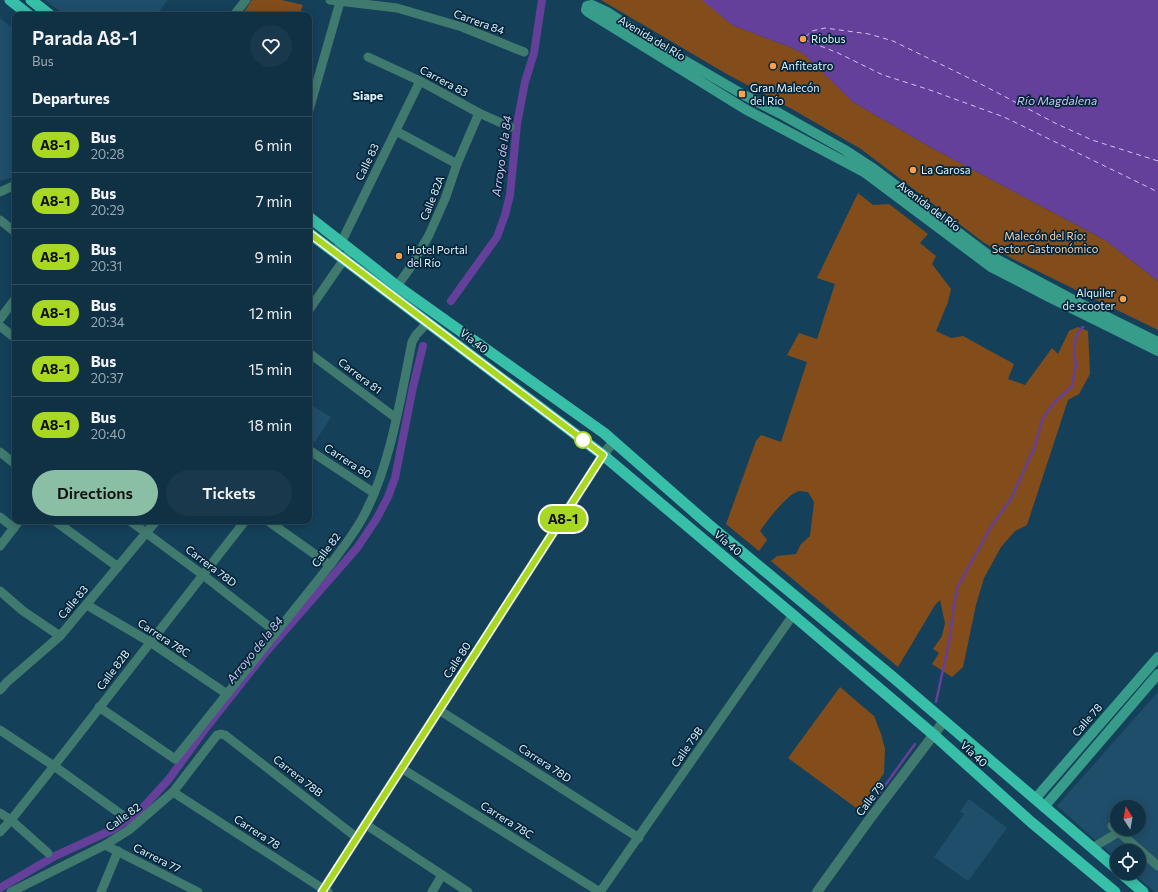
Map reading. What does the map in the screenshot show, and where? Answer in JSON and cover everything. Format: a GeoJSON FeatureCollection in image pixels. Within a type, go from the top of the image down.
{"type":"FeatureCollection","features":[{"type":"Feature","properties":{"kind":"highway"},"geometry":{"type":"LineString","coordinates":[[10,0],[25,12]]}},
{"type":"Feature","properties":{"kind":"highway"},"geometry":{"type":"LineString","coordinates":[[32,0],[46,12]]}},
{"type":"Feature","properties":{"kind":"highway","name":"Vía 40"},"geometry":{"type":"LineString","coordinates":[[312,219],[397,286],[598,428],[713,528],[894,678],[1044,808],[1096,845],[1110,861]]}},
{"type":"Feature","properties":{"kind":"highway","name":"Vía 40"},"geometry":{"type":"LineString","coordinates":[[312,235],[603,455],[794,615],[934,735],[1031,822],[1115,892]]}},
{"type":"Feature","properties":{"kind":"highway"},"geometry":{"type":"LineString","coordinates":[[704,540],[713,528]]}},
{"type":"Feature","properties":{"kind":"highway"},"geometry":{"type":"LineString","coordinates":[[1079,861],[1096,845]]}},
{"type":"Feature","properties":{"kind":"highway"},"geometry":{"type":"LineString","coordinates":[[1129,880],[1143,892]]}},
{"type":"Feature","properties":{"kind":"main road","name":"Avenida del Río"},"geometry":{"type":"LineString","coordinates":[[1158,342],[1077,302],[987,254],[874,169],[854,156],[779,112],[742,94],[656,44],[607,12],[592,5],[587,6],[586,10],[588,12],[745,109],[864,172],[991,267],[1054,300],[1158,350]]}},
{"type":"Feature","properties":{"kind":"main road"},"geometry":{"type":"LineString","coordinates":[[745,109],[756,110],[769,114],[840,154],[854,156]]}},
{"type":"Feature","properties":{"kind":"main road","name":"Calle 78"},"geometry":{"type":"LineString","coordinates":[[1035,799],[1158,656]]}},
{"type":"Feature","properties":{"kind":"main road"},"geometry":{"type":"LineString","coordinates":[[1044,808],[1158,674]]}},
{"type":"Feature","properties":{"kind":"street"},"geometry":{"type":"LineString","coordinates":[[236,12],[246,0]]}},
{"type":"Feature","properties":{"kind":"street","name":"Carrera 84"},"geometry":{"type":"LineString","coordinates":[[330,0],[340,2],[398,4],[462,27],[524,52]]}},
{"type":"Feature","properties":{"kind":"street"},"geometry":{"type":"LineString","coordinates":[[312,100],[340,2]]}},
{"type":"Feature","properties":{"kind":"street","name":"Carrera 83"},"geometry":{"type":"LineString","coordinates":[[368,57],[420,81],[479,113],[510,127]]}},
{"type":"Feature","properties":{"kind":"street","name":"Calle 83"},"geometry":{"type":"LineString","coordinates":[[312,305],[339,257],[341,243],[420,81]]}},
{"type":"Feature","properties":{"kind":"street","name":"Calle 82A"},"geometry":{"type":"LineString","coordinates":[[397,286],[410,268],[429,235],[445,200],[457,164],[479,113]]}},
{"type":"Feature","properties":{"kind":"street"},"geometry":{"type":"LineString","coordinates":[[396,131],[457,164]]}},
{"type":"Feature","properties":{"kind":"street"},"geometry":{"type":"LineString","coordinates":[[0,192],[12,186]]}},
{"type":"Feature","properties":{"kind":"street"},"geometry":{"type":"LineString","coordinates":[[0,220],[12,230]]}},
{"type":"Feature","properties":{"kind":"street","name":"Calle 83"},"geometry":{"type":"LineString","coordinates":[[339,257],[351,251]]}},
{"type":"Feature","properties":{"kind":"street"},"geometry":{"type":"LineString","coordinates":[[0,319],[12,303]]}},
{"type":"Feature","properties":{"kind":"street","name":"Calle 82"},"geometry":{"type":"LineString","coordinates":[[100,708],[175,759],[330,565],[364,516],[384,467],[412,342],[416,335],[428,322]]}},
{"type":"Feature","properties":{"kind":"street"},"geometry":{"type":"LineString","coordinates":[[0,326],[12,336]]}},
{"type":"Feature","properties":{"kind":"street","name":"Carrera 81"},"geometry":{"type":"LineString","coordinates":[[312,355],[396,418]]}},
{"type":"Feature","properties":{"kind":"street","name":"Calle 80"},"geometry":{"type":"LineString","coordinates":[[325,891],[356,837],[603,455],[614,441]]}},
{"type":"Feature","properties":{"kind":"street"},"geometry":{"type":"LineString","coordinates":[[0,452],[12,462]]}},
{"type":"Feature","properties":{"kind":"street","name":"Carrera 80"},"geometry":{"type":"LineString","coordinates":[[312,452],[374,493]]}},
{"type":"Feature","properties":{"kind":"street"},"geometry":{"type":"LineString","coordinates":[[0,517],[12,522]]}},
{"type":"Feature","properties":{"kind":"street"},"geometry":{"type":"LineString","coordinates":[[0,546],[16,524]]}},
{"type":"Feature","properties":{"kind":"street"},"geometry":{"type":"LineString","coordinates":[[59,524],[118,567]]}},
{"type":"Feature","properties":{"kind":"street","name":"Carrera 78D"},"geometry":{"type":"LineString","coordinates":[[134,524],[276,632]]}},
{"type":"Feature","properties":{"kind":"street","name":"Calle 83"},"geometry":{"type":"LineString","coordinates":[[0,690],[4,679],[60,636],[154,524]]}},
{"type":"Feature","properties":{"kind":"street","name":"Calle 82B"},"geometry":{"type":"LineString","coordinates":[[0,832],[100,708],[243,524]]}},
{"type":"Feature","properties":{"kind":"street"},"geometry":{"type":"LineString","coordinates":[[272,524],[330,565]]}},
{"type":"Feature","properties":{"kind":"street"},"geometry":{"type":"LineString","coordinates":[[0,591],[23,611],[60,636]]}},
{"type":"Feature","properties":{"kind":"street","name":"Carrera 78C"},"geometry":{"type":"LineString","coordinates":[[87,605],[150,642],[227,694]]}},
{"type":"Feature","properties":{"kind":"street","name":"Calle 79B"},"geometry":{"type":"LineString","coordinates":[[600,892],[794,615]]}},
{"type":"Feature","properties":{"kind":"street","name":"Carrera 78D"},"geometry":{"type":"LineString","coordinates":[[439,710],[638,838]]}},
{"type":"Feature","properties":{"kind":"street","name":"Calle 79"},"geometry":{"type":"LineString","coordinates":[[817,892],[944,721]]}},
{"type":"Feature","properties":{"kind":"street"},"geometry":{"type":"LineString","coordinates":[[0,730],[54,766],[122,815]]}},
{"type":"Feature","properties":{"kind":"street","name":"Calle 82"},"geometry":{"type":"LineString","coordinates":[[11,892],[105,845],[129,830],[173,792],[217,735],[225,735]]}},
{"type":"Feature","properties":{"kind":"street","name":"Carrera 78B"},"geometry":{"type":"LineString","coordinates":[[225,735],[356,837]]}},
{"type":"Feature","properties":{"kind":"street","name":"Carrera 78C"},"geometry":{"type":"LineString","coordinates":[[401,768],[600,892]]}},
{"type":"Feature","properties":{"kind":"street","name":"Carrera 78"},"geometry":{"type":"LineString","coordinates":[[173,792],[325,891]]}},
{"type":"Feature","properties":{"kind":"street"},"geometry":{"type":"LineString","coordinates":[[0,813],[11,820],[48,853]]}},
{"type":"Feature","properties":{"kind":"street"},"geometry":{"type":"LineString","coordinates":[[365,824],[468,892]]}},
{"type":"Feature","properties":{"kind":"street"},"geometry":{"type":"LineString","coordinates":[[1096,845],[1112,836]]}},
{"type":"Feature","properties":{"kind":"street"},"geometry":{"type":"LineString","coordinates":[[1124,836],[1158,866]]}},
{"type":"Feature","properties":{"kind":"street","name":"Carrera 77"},"geometry":{"type":"LineString","coordinates":[[105,845],[198,892]]}},
{"type":"Feature","properties":{"kind":"street"},"geometry":{"type":"LineString","coordinates":[[101,892],[118,851]]}},
{"type":"Feature","properties":{"kind":"street"},"geometry":{"type":"LineString","coordinates":[[432,892],[442,875]]}},
{"type":"Feature","properties":{"kind":"shaded area"},"geometry":{"type":"Polygon","coordinates":[[[45,0],[168,0],[158,12],[61,12],[45,0]]]}},
{"type":"Feature","properties":{"kind":"shaded area"},"geometry":{"type":"Polygon","coordinates":[[[0,18],[12,28],[12,178],[0,181],[0,18]]]}},
{"type":"Feature","properties":{"kind":"shaded area"},"geometry":{"type":"Polygon","coordinates":[[[312,406],[331,417],[315,442],[312,440],[312,406]]]}},
{"type":"Feature","properties":{"kind":"shaded area"},"geometry":{"type":"Polygon","coordinates":[[[1158,692],[1158,892],[1155,892],[1141,880],[1146,880],[1146,844],[1110,844],[1110,853],[1057,806],[1158,692]]]}},
{"type":"Feature","properties":{"kind":"shaded area"},"geometry":{"type":"Polygon","coordinates":[[[969,799],[1007,828],[968,881],[934,857],[964,814],[960,812],[969,799]]]}},
{"type":"Feature","properties":{"kind":"green space"},"geometry":{"type":"Polygon","coordinates":[[[252,0],[282,0],[303,5],[300,12],[244,12],[252,0]]]}},
{"type":"Feature","properties":{"kind":"green space","name":"Malecón del Río: Sector Gastronómico"},"geometry":{"type":"Polygon","coordinates":[[[601,0],[703,0],[732,25],[790,47],[804,54],[853,102],[932,148],[1105,240],[1158,281],[1158,330],[1013,259],[983,242],[861,149],[792,109],[725,73],[601,0]]]}},
{"type":"Feature","properties":{"kind":"green space"},"geometry":{"type":"Polygon","coordinates":[[[858,193],[873,205],[889,204],[928,234],[920,243],[936,256],[932,264],[951,289],[948,302],[936,331],[951,338],[963,336],[1014,364],[1008,379],[1025,385],[1052,348],[1058,354],[1069,331],[1078,327],[1088,331],[1090,374],[1079,394],[1068,400],[1027,525],[1015,531],[1001,547],[984,578],[976,605],[963,667],[952,677],[932,664],[939,653],[933,649],[942,636],[945,623],[940,600],[935,605],[898,667],[771,561],[777,556],[796,554],[801,544],[810,536],[814,502],[808,492],[799,491],[794,493],[783,502],[772,515],[760,531],[767,540],[759,551],[726,524],[756,441],[761,435],[781,442],[807,362],[787,355],[799,333],[817,339],[835,284],[817,278],[858,193]]]}},
{"type":"Feature","properties":{"kind":"green space"},"geometry":{"type":"Polygon","coordinates":[[[840,687],[874,716],[885,749],[884,773],[859,810],[788,758],[840,687]]]}},
{"type":"Feature","properties":{"kind":"water","name":"Río Magdalena"},"geometry":{"type":"Polygon","coordinates":[[[702,0],[1158,0],[1158,281],[1105,240],[932,148],[853,102],[804,54],[790,47],[732,25],[702,0]]]}},
{"type":"Feature","properties":{"kind":"waterway","name":"Arroyo de la 84"},"geometry":{"type":"LineString","coordinates":[[451,301],[497,237],[505,215],[510,195],[517,124],[525,82],[534,53],[542,0]]}},
{"type":"Feature","properties":{"kind":"waterway"},"geometry":{"type":"LineString","coordinates":[[936,702],[950,637],[957,588],[992,525],[1011,499],[1034,448],[1043,418],[1054,403],[1072,386],[1076,364],[1074,353],[1075,340],[1078,332],[1083,327]]}},
{"type":"Feature","properties":{"kind":"waterway","name":"Arroyo de la 84"},"geometry":{"type":"LineString","coordinates":[[0,888],[55,856],[114,829],[133,817],[169,779],[206,728],[266,652],[357,548],[377,518],[388,497],[395,478],[413,387],[423,346]]}},
{"type":"Feature","properties":{"kind":"waterway"},"geometry":{"type":"LineString","coordinates":[[865,813],[915,744]]}},
{"type":"Feature","properties":{"kind":"ferry route"},"geometry":{"type":"LineString","coordinates":[[1158,161],[1092,140],[1055,123],[975,81],[893,41],[869,34],[825,28],[812,31],[803,39],[838,53],[883,75],[930,90],[1004,117],[1158,192]]}},
{"type":"Feature","properties":{"kind":"bus line","name":"A8-1"},"geometry":{"type":"LineString","coordinates":[[312,235],[603,455],[322,892]]}},
{"type":"Feature","properties":{"kind":"place","name":"Riobus"},"geometry":{"type":"Point","coordinates":[803,39]}},
{"type":"Feature","properties":{"kind":"place","name":"Anfiteatro"},"geometry":{"type":"Point","coordinates":[773,66]}},
{"type":"Feature","properties":{"kind":"place","name":"Gran Malecón del Río"},"geometry":{"type":"Point","coordinates":[742,94]}},
{"type":"Feature","properties":{"kind":"place","name":"La Garosa"},"geometry":{"type":"Point","coordinates":[913,170]}},
{"type":"Feature","properties":{"kind":"place","name":"Hotel Portal del Río"},"geometry":{"type":"Point","coordinates":[399,256]}},
{"type":"Feature","properties":{"kind":"place","name":"Alquiler de scooter"},"geometry":{"type":"Point","coordinates":[1123,299]}},
{"type":"Feature","properties":{"kind":"district","name":"Siape"},"geometry":{"type":"Point","coordinates":[368,96]}}]}
